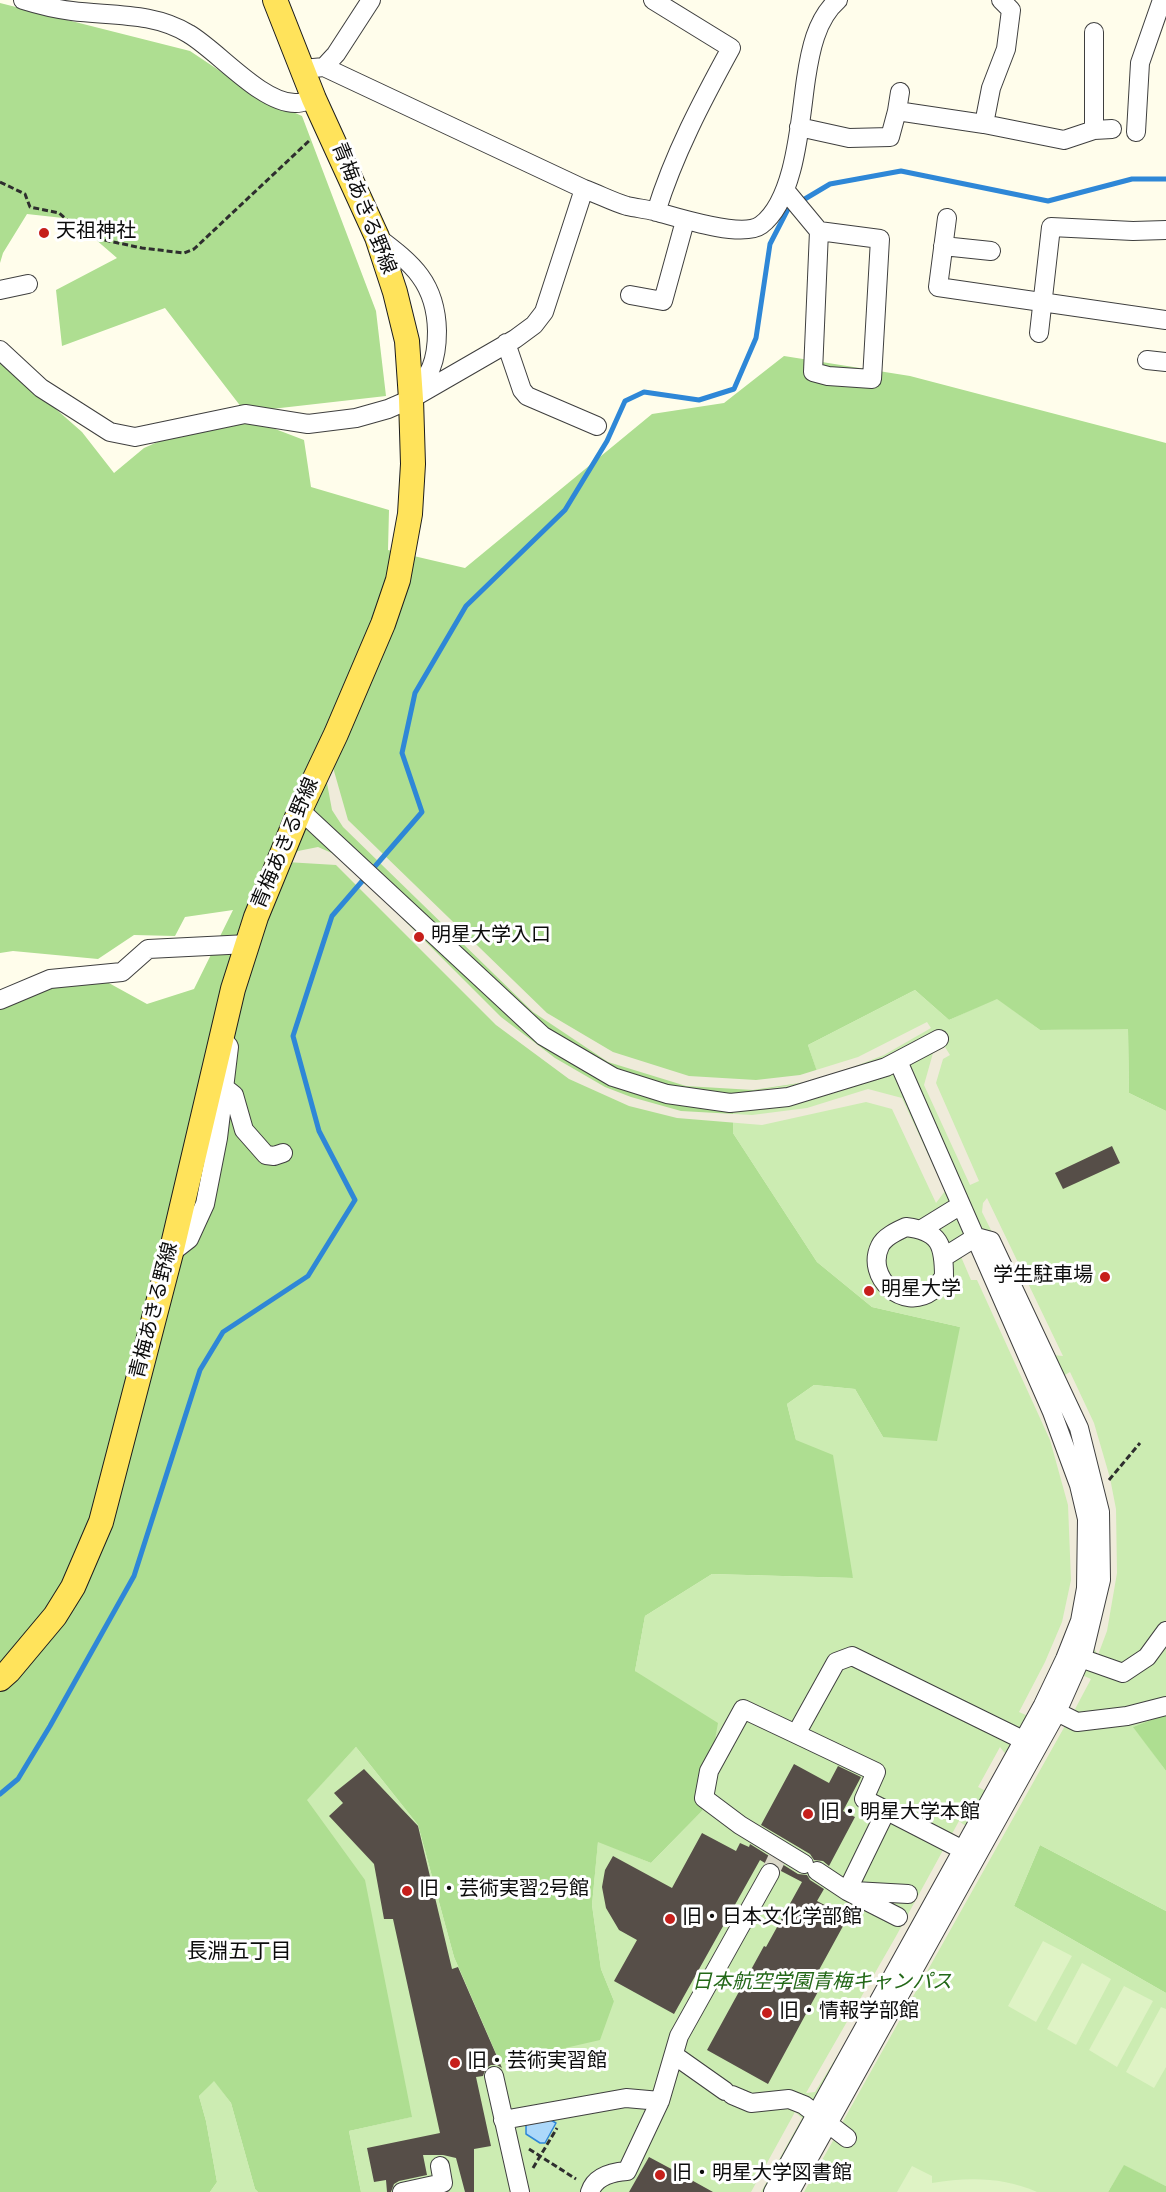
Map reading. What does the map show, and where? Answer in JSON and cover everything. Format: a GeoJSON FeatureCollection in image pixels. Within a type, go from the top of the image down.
{"type":"FeatureCollection","features":[{"type":"Feature","properties":{"kind":"main road","name":"青梅あきる野線"},"geometry":{"type":"LineString","coordinates":[[0,1679],[55,1616],[87,1558],[111,1487],[171,1253],[233,989],[256,917],[300,810],[336,735],[383,624],[398,580],[411,504],[413,464],[411,399],[406,341],[395,292],[377,237],[314,99],[314,68],[275,0]]}},
{"type":"Feature","properties":{"kind":"street"},"geometry":{"type":"LineString","coordinates":[[23,0],[70,11],[147,17],[188,33],[256,88],[295,103],[314,99]]}},
{"type":"Feature","properties":{"kind":"street"},"geometry":{"type":"LineString","coordinates":[[314,68],[336,54],[370,0]]}},
{"type":"Feature","properties":{"kind":"street"},"geometry":{"type":"LineString","coordinates":[[653,0],[731,48],[699,107],[666,178],[656,212]]}},
{"type":"Feature","properties":{"kind":"street"},"geometry":{"type":"LineString","coordinates":[[314,68],[584,189],[626,205],[685,221],[739,230],[751,229],[761,225],[787,192],[792,174],[809,59],[816,35],[830,7],[838,0]]}},
{"type":"Feature","properties":{"kind":"street"},"geometry":{"type":"LineString","coordinates":[[984,124],[991,88],[1006,49],[1011,10],[1001,0]]}},
{"type":"Feature","properties":{"kind":"street"},"geometry":{"type":"LineString","coordinates":[[1136,132],[1140,63],[1162,0]]}},
{"type":"Feature","properties":{"kind":"street"},"geometry":{"type":"LineString","coordinates":[[1094,32],[1085,51],[1094,130]]}},
{"type":"Feature","properties":{"kind":"street"},"geometry":{"type":"LineString","coordinates":[[799,127],[849,138],[890,137],[900,92]]}},
{"type":"Feature","properties":{"kind":"street"},"geometry":{"type":"LineString","coordinates":[[897,111],[984,124],[1064,140],[1094,130],[1112,129]]}},
{"type":"Feature","properties":{"kind":"street"},"geometry":{"type":"LineString","coordinates":[[0,350],[41,388],[110,432],[135,437],[245,414],[308,424],[356,418],[411,399],[534,325],[544,312],[584,189]]}},
{"type":"Feature","properties":{"kind":"street"},"geometry":{"type":"LineString","coordinates":[[787,192],[819,231],[813,372],[828,376],[872,379],[880,239],[819,231]]}},
{"type":"Feature","properties":{"kind":"street"},"geometry":{"type":"LineString","coordinates":[[947,218],[938,287],[1166,320]]}},
{"type":"Feature","properties":{"kind":"street"},"geometry":{"type":"LineString","coordinates":[[630,295],[663,301],[685,221]]}},
{"type":"Feature","properties":{"kind":"street"},"geometry":{"type":"LineString","coordinates":[[1039,333],[1051,228],[1166,230]]}},
{"type":"Feature","properties":{"kind":"street"},"geometry":{"type":"LineString","coordinates":[[377,237],[409,261],[428,286],[436,314],[437,345],[432,367],[411,399]]}},
{"type":"Feature","properties":{"kind":"street"},"geometry":{"type":"LineString","coordinates":[[943,246],[991,251]]}},
{"type":"Feature","properties":{"kind":"street"},"geometry":{"type":"LineString","coordinates":[[0,290],[28,284]]}},
{"type":"Feature","properties":{"kind":"street"},"geometry":{"type":"LineString","coordinates":[[506,343],[522,390],[527,396],[597,426]]}},
{"type":"Feature","properties":{"kind":"street"},"geometry":{"type":"LineString","coordinates":[[1147,360],[1166,362]]}},
{"type":"Feature","properties":{"kind":"street"},"geometry":{"type":"LineString","coordinates":[[300,810],[543,1036],[613,1077],[667,1094],[730,1103],[788,1097],[843,1082],[898,1061],[939,1039]]}},
{"type":"Feature","properties":{"kind":"street"},"geometry":{"type":"LineString","coordinates":[[0,1000],[50,979],[122,972],[148,949],[248,944]]}},
{"type":"Feature","properties":{"kind":"street"},"geometry":{"type":"LineString","coordinates":[[171,1253],[189,1239],[205,1203],[218,1138],[229,1047],[223,1035]]}},
{"type":"Feature","properties":{"kind":"street"},"geometry":{"type":"LineString","coordinates":[[773,2192],[822,2119],[1050,1708],[1074,1656],[1086,1588],[1087,1519],[1079,1485],[1052,1412],[898,1061]]}},
{"type":"Feature","properties":{"kind":"street"},"geometry":{"type":"LineString","coordinates":[[224,1087],[234,1095],[244,1130],[266,1155],[274,1156],[284,1153]]}},
{"type":"Feature","properties":{"kind":"street"},"geometry":{"type":"LineString","coordinates":[[922,1229],[961,1205]]}},
{"type":"Feature","properties":{"kind":"street"},"geometry":{"type":"LineString","coordinates":[[906,1227],[922,1229],[939,1241],[944,1257],[944,1277],[931,1291],[912,1298],[896,1293],[882,1281],[876,1260],[881,1244],[906,1227]]}},
{"type":"Feature","properties":{"kind":"street"},"geometry":{"type":"LineString","coordinates":[[944,1257],[976,1237]]}},
{"type":"Feature","properties":{"kind":"street"},"geometry":{"type":"LineString","coordinates":[[1147,1657],[1166,1631]]}},
{"type":"Feature","properties":{"kind":"street"},"geometry":{"type":"LineString","coordinates":[[1074,1656],[1123,1672],[1166,1648]]}},
{"type":"Feature","properties":{"kind":"street"},"geometry":{"type":"LineString","coordinates":[[796,1734],[836,1662],[852,1656],[1023,1740]]}},
{"type":"Feature","properties":{"kind":"street"},"geometry":{"type":"LineString","coordinates":[[1050,1708],[1077,1722],[1127,1716],[1166,1706]]}},
{"type":"Feature","properties":{"kind":"street"},"geometry":{"type":"LineString","coordinates":[[790,2192],[822,2119],[963,1850],[1023,1740],[1050,1708]]}},
{"type":"Feature","properties":{"kind":"street"},"geometry":{"type":"LineString","coordinates":[[898,1917],[847,1891],[811,1868],[776,1860],[740,1826],[704,1798],[709,1771],[743,1709],[876,1772],[864,1799],[963,1850]]}},
{"type":"Feature","properties":{"kind":"street"},"geometry":{"type":"LineString","coordinates":[[847,1891],[886,1811]]}},
{"type":"Feature","properties":{"kind":"street"},"geometry":{"type":"LineString","coordinates":[[590,2190],[608,2173],[627,2171],[660,2101],[679,2036],[776,1860]]}},
{"type":"Feature","properties":{"kind":"street"},"geometry":{"type":"LineString","coordinates":[[847,1891],[908,1894]]}},
{"type":"Feature","properties":{"kind":"street"},"geometry":{"type":"LineString","coordinates":[[674,2055],[729,2093],[751,2103],[789,2099],[804,2105],[847,2138]]}},
{"type":"Feature","properties":{"kind":"street"},"geometry":{"type":"LineString","coordinates":[[494,2076],[520,2191]]}},
{"type":"Feature","properties":{"kind":"street"},"geometry":{"type":"LineString","coordinates":[[505,2128],[569,2108],[626,2098],[660,2101]]}},
{"type":"Feature","properties":{"kind":"street"},"geometry":{"type":"LineString","coordinates":[[402,2192],[443,2183],[440,2166]]}},
{"type":"Feature","properties":{"kind":"path"},"geometry":{"type":"LineString","coordinates":[[0,182],[25,194],[30,207],[59,213],[85,236],[142,248],[184,253],[194,249],[327,124]]}},
{"type":"Feature","properties":{"kind":"path"},"geometry":{"type":"LineString","coordinates":[[1107,1481],[1140,1443]]}},
{"type":"Feature","properties":{"kind":"path"},"geometry":{"type":"LineString","coordinates":[[520,2191],[569,2108]]}},
{"type":"Feature","properties":{"kind":"path"},"geometry":{"type":"LineString","coordinates":[[505,2128],[540,2156],[590,2190]]}},
{"type":"Feature","properties":{"kind":"green space"},"geometry":{"type":"Polygon","coordinates":[[[0,3],[190,51],[259,97],[302,116],[376,311],[386,396],[245,412],[165,308],[62,346],[56,290],[117,258],[72,219],[27,214],[3,253],[0,263],[0,3]]]}},
{"type":"Feature","properties":{"kind":"green space"},"geometry":{"type":"Polygon","coordinates":[[[0,356],[7,366],[82,432],[114,473],[144,448],[228,411],[304,440],[311,487],[389,510],[388,550],[465,568],[652,414],[724,403],[784,356],[910,376],[1166,443],[1166,1111],[1129,1093],[1128,1029],[1040,1030],[997,999],[949,1020],[915,990],[808,1045],[820,1080],[734,1094],[733,1133],[817,1262],[872,1307],[960,1327],[937,1441],[883,1437],[855,1389],[814,1385],[787,1404],[796,1440],[833,1455],[853,1578],[712,1574],[645,1616],[635,1671],[718,1723],[702,1811],[651,1863],[598,1842],[592,1905],[601,1969],[614,2001],[600,2040],[500,2063],[454,1957],[418,1825],[356,1747],[307,1800],[365,1880],[412,2117],[349,2131],[361,2192],[258,2192],[255,2189],[231,2103],[214,2081],[199,2096],[217,2182],[210,2192],[0,2192],[0,1001],[26,987],[107,982],[147,1004],[194,989],[233,910],[185,917],[175,936],[134,935],[98,959],[13,951],[0,953],[0,356]]]}},
{"type":"Feature","properties":{"kind":"green space","name":"日本航空学園青梅キャンパス"},"geometry":{"type":"Polygon","coordinates":[[[915,990],[949,1020],[997,998],[1040,1030],[1128,1028],[1129,1093],[1166,1111],[1166,1714],[1134,1727],[1166,1771],[1166,1911],[1040,1845],[1014,1906],[1166,1993],[1166,2186],[1124,2166],[1108,2192],[361,2192],[349,2131],[411,2117],[306,1800],[356,1747],[418,1825],[454,1957],[500,2063],[614,2001],[601,1969],[592,1905],[598,1841],[651,1863],[702,1811],[635,1671],[645,1616],[712,1574],[853,1578],[796,1440],[787,1404],[814,1385],[855,1389],[883,1437],[960,1327],[872,1307],[817,1262],[733,1133],[734,1094],[818,1075],[808,1045],[915,990]]]}},
{"type":"Feature","properties":{"kind":"green space"},"geometry":{"type":"Polygon","coordinates":[[[1166,1714],[1166,1771],[1133,1727],[1166,1714]]]}},
{"type":"Feature","properties":{"kind":"green space"},"geometry":{"type":"Polygon","coordinates":[[[1040,1845],[1166,1911],[1166,1993],[1014,1906],[1040,1845]]]}},
{"type":"Feature","properties":{"kind":"green space"},"geometry":{"type":"Polygon","coordinates":[[[1043,1941],[1072,1956],[1036,2022],[1008,2006],[1043,1941]]]}},
{"type":"Feature","properties":{"kind":"green space"},"geometry":{"type":"Polygon","coordinates":[[[1082,1963],[1111,1979],[1076,2045],[1047,2029],[1082,1963]]]}},
{"type":"Feature","properties":{"kind":"green space"},"geometry":{"type":"Polygon","coordinates":[[[1124,1986],[1153,2001],[1117,2067],[1089,2050],[1124,1986]]]}},
{"type":"Feature","properties":{"kind":"green space"},"geometry":{"type":"Polygon","coordinates":[[[1161,2007],[1166,2009],[1166,2067],[1154,2088],[1126,2072],[1161,2007]]]}},
{"type":"Feature","properties":{"kind":"green space"},"geometry":{"type":"Polygon","coordinates":[[[214,2080],[231,2103],[255,2189],[258,2192],[210,2192],[217,2182],[199,2096],[214,2080]]]}},
{"type":"Feature","properties":{"kind":"green space"},"geometry":{"type":"Polygon","coordinates":[[[1124,2165],[1166,2186],[1166,2192],[1108,2192],[1124,2165]]]}},
{"type":"Feature","properties":{"kind":"green space"},"geometry":{"type":"Polygon","coordinates":[[[912,2166],[932,2176],[932,2183],[959,2180],[999,2181],[1037,2192],[897,2192],[912,2166]]]}},
{"type":"Feature","properties":{"kind":"shaded area"},"geometry":{"type":"Polygon","coordinates":[[[332,764],[348,820],[547,1013],[613,1052],[689,1076],[756,1080],[800,1075],[858,1057],[927,1022],[931,1028],[884,1055],[820,1080],[753,1090],[686,1086],[608,1062],[533,1012],[343,827],[332,810],[327,783],[332,764]]]}},
{"type":"Feature","properties":{"kind":"shaded area"},"geometry":{"type":"Polygon","coordinates":[[[318,847],[341,857],[501,1017],[555,1058],[605,1087],[681,1111],[752,1115],[807,1108],[868,1089],[902,1098],[945,1191],[936,1203],[892,1109],[866,1102],[762,1125],[677,1118],[629,1106],[569,1079],[496,1025],[336,865],[286,862],[298,851],[318,847]]]}},
{"type":"Feature","properties":{"kind":"shaded area"},"geometry":{"type":"Polygon","coordinates":[[[945,1047],[950,1055],[943,1059],[936,1083],[979,1181],[970,1185],[924,1085],[933,1053],[945,1047]]]}},
{"type":"Feature","properties":{"kind":"shaded area"},"geometry":{"type":"Polygon","coordinates":[[[987,1198],[1063,1356],[1053,1355],[982,1212],[983,1203],[987,1198]]]}},
{"type":"Feature","properties":{"kind":"shaded area"},"geometry":{"type":"Polygon","coordinates":[[[973,1250],[1026,1362],[1078,1504],[1080,1580],[1071,1624],[1028,1716],[1019,1712],[1045,1662],[1062,1622],[1071,1580],[1068,1505],[1050,1440],[977,1280],[971,1280],[959,1252],[973,1250]]]}},
{"type":"Feature","properties":{"kind":"shaded area"},"geometry":{"type":"Polygon","coordinates":[[[1070,1372],[1094,1423],[1110,1478],[1116,1509],[1117,1573],[1107,1631],[1098,1655],[1092,1645],[1104,1598],[1064,1381],[1065,1375],[1070,1372]]]}},
{"type":"Feature","properties":{"kind":"shaded area"},"geometry":{"type":"Polygon","coordinates":[[[1082,1675],[1091,1679],[1074,1711],[1066,1705],[1082,1675]]]}},
{"type":"Feature","properties":{"kind":"shaded area"},"geometry":{"type":"Polygon","coordinates":[[[1056,1723],[1066,1724],[842,2123],[852,2130],[847,2138],[834,2139],[804,2192],[796,2192],[1056,1723]]]}},
{"type":"Feature","properties":{"kind":"shaded area"},"geometry":{"type":"Polygon","coordinates":[[[1000,1747],[1007,1756],[986,1791],[978,1787],[1000,1747]]]}},
{"type":"Feature","properties":{"kind":"shaded area"},"geometry":{"type":"Polygon","coordinates":[[[959,1821],[967,1827],[868,2006],[815,2092],[806,2093],[895,1938],[959,1821]]]}},
{"type":"Feature","properties":{"kind":"shaded area"},"geometry":{"type":"Polygon","coordinates":[[[795,2112],[802,2118],[761,2192],[751,2192],[795,2112]]]}},
{"type":"Feature","properties":{"kind":"water"},"geometry":{"type":"Polygon","coordinates":[[[533,2118],[549,2119],[556,2123],[545,2143],[540,2143],[526,2134],[526,2125],[533,2118]]]}},
{"type":"Feature","properties":{"kind":"building"},"geometry":{"type":"Polygon","coordinates":[[[1112,1146],[1120,1163],[1063,1189],[1055,1173],[1112,1146]]]}},
{"type":"Feature","properties":{"kind":"building","name":"旧・明星大学本館"},"geometry":{"type":"Polygon","coordinates":[[[794,1764],[829,1783],[838,1766],[861,1777],[843,1811],[855,1817],[829,1866],[823,1861],[814,1860],[810,1854],[761,1825],[794,1764]]]}},
{"type":"Feature","properties":{"kind":"building"},"geometry":{"type":"Polygon","coordinates":[[[364,1769],[418,1826],[452,1969],[458,1967],[502,2068],[491,2065],[486,2068],[483,2076],[476,2077],[491,2146],[474,2149],[474,2192],[465,2192],[456,2158],[443,2155],[423,2155],[427,2175],[399,2181],[394,2184],[391,2192],[387,2192],[386,2180],[374,2182],[367,2148],[440,2133],[393,1919],[384,1919],[374,1864],[329,1816],[343,1803],[334,1793],[364,1769]]]}},
{"type":"Feature","properties":{"kind":"building"},"geometry":{"type":"Polygon","coordinates":[[[702,1833],[736,1851],[740,1843],[749,1847],[750,1844],[798,1874],[807,1875],[810,1880],[824,1889],[817,1901],[848,1917],[819,1970],[827,1975],[768,2084],[707,2050],[802,1882],[781,1871],[776,1864],[760,1860],[674,2014],[614,1981],[637,1940],[619,1930],[606,1908],[602,1887],[605,1870],[613,1856],[672,1888],[702,1833]]]}},
{"type":"Feature","properties":{"kind":"building","name":"旧・明星大学図書館"},"geometry":{"type":"Polygon","coordinates":[[[649,2157],[677,2172],[713,2192],[629,2192],[649,2157]]]}},
{"type":"Feature","properties":{"kind":"waterway"},"geometry":{"type":"LineString","coordinates":[[0,1794],[18,1779],[134,1576],[200,1370],[223,1332],[308,1276],[355,1200],[319,1131],[293,1036],[332,916],[422,812],[402,753],[415,693],[466,606],[565,510],[607,441],[625,401],[644,392],[699,400],[734,389],[756,338],[770,244],[788,209],[830,184],[901,171],[1048,201],[1132,179],[1166,179]]}},
{"type":"Feature","properties":{"kind":"tunnel"},"geometry":{"type":"LineString","coordinates":[[770,1873],[777,1858]]}},
{"type":"Feature","properties":{"kind":"place","name":"天祖神社"},"geometry":{"type":"Point","coordinates":[44,233]}},
{"type":"Feature","properties":{"kind":"place","name":"明星大学入口"},"geometry":{"type":"Point","coordinates":[419,937]}},
{"type":"Feature","properties":{"kind":"place","name":"学生駐車場"},"geometry":{"type":"Point","coordinates":[1105,1277]}},
{"type":"Feature","properties":{"kind":"place","name":"明星大学"},"geometry":{"type":"Point","coordinates":[869,1291]}},
{"type":"Feature","properties":{"kind":"place","name":"旧・明星大学本館"},"geometry":{"type":"Point","coordinates":[808,1814]}},
{"type":"Feature","properties":{"kind":"place","name":"旧・芸術実習2号館"},"geometry":{"type":"Point","coordinates":[407,1891]}},
{"type":"Feature","properties":{"kind":"place","name":"旧・日本文化学部館"},"geometry":{"type":"Point","coordinates":[670,1919]}},
{"type":"Feature","properties":{"kind":"place","name":"旧・情報学部館"},"geometry":{"type":"Point","coordinates":[767,2013]}},
{"type":"Feature","properties":{"kind":"place","name":"旧・芸術実習館"},"geometry":{"type":"Point","coordinates":[455,2063]}},
{"type":"Feature","properties":{"kind":"place","name":"旧・明星大学図書館"},"geometry":{"type":"Point","coordinates":[660,2175]}},
{"type":"Feature","properties":{"kind":"district","name":"長淵五丁目"},"geometry":{"type":"Point","coordinates":[239,1954]}}]}
